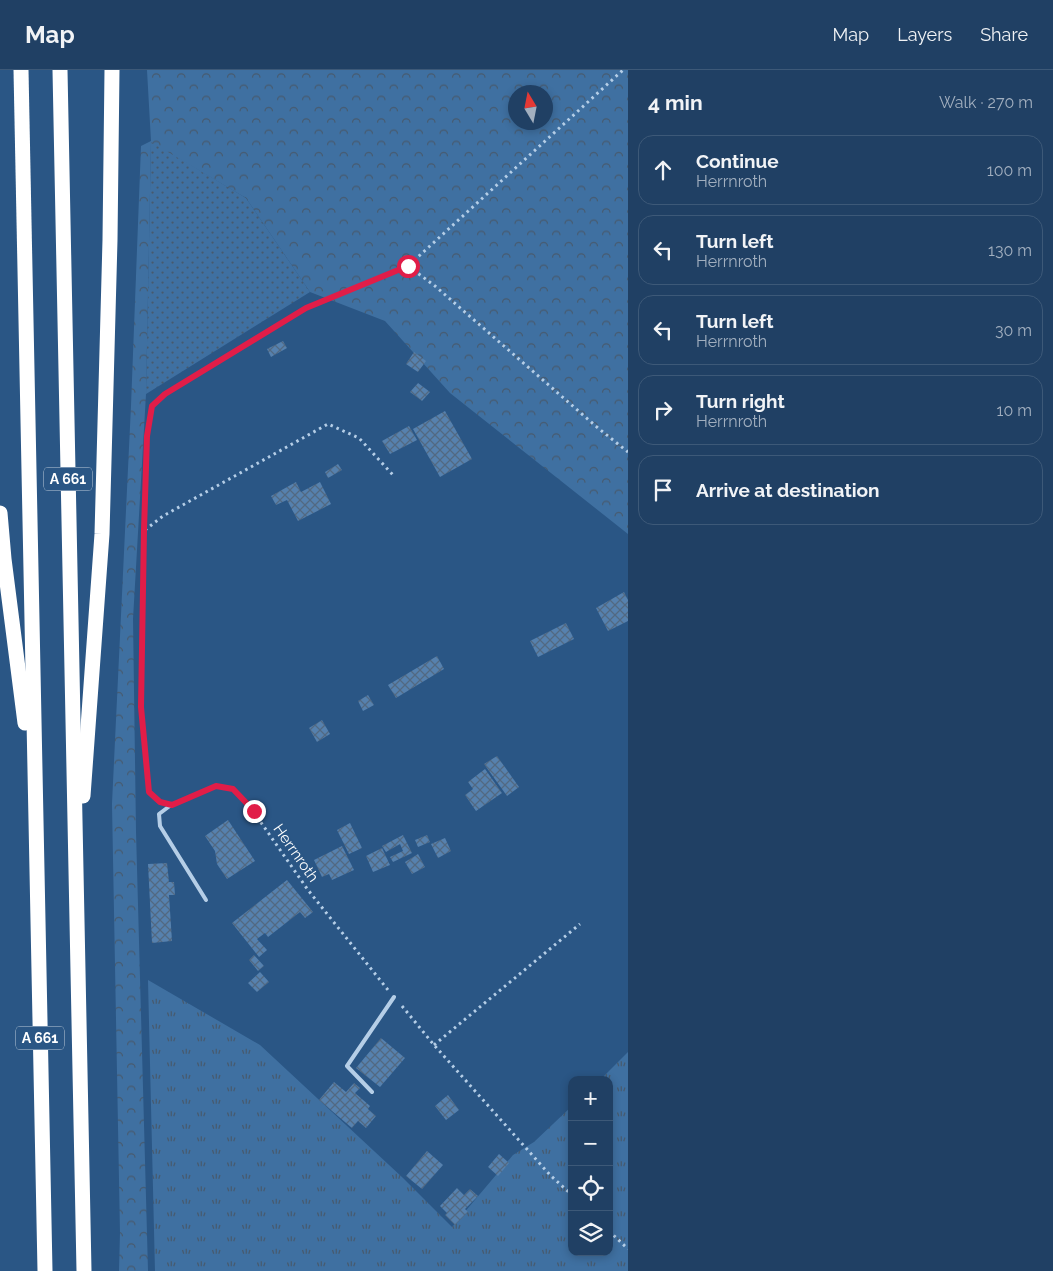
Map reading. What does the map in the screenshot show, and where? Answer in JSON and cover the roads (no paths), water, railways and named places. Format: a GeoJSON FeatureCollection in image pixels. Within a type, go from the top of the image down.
{"type":"FeatureCollection","features":[{"type":"Feature","properties":{"kind":"highway","name":"A 661"},"geometry":{"type":"LineString","coordinates":[[21,70],[45,1271]]}},
{"type":"Feature","properties":{"kind":"highway","name":"A 661"},"geometry":{"type":"LineString","coordinates":[[60,70],[84,1271]]}},
{"type":"Feature","properties":{"kind":"highway"},"geometry":{"type":"LineString","coordinates":[[77,887],[102,534],[110,240],[112,70]]}},
{"type":"Feature","properties":{"kind":"highway"},"geometry":{"type":"LineString","coordinates":[[0,513],[4,559],[35,804]]}},
{"type":"Feature","properties":{"kind":"lane"},"geometry":{"type":"LineString","coordinates":[[172,805],[159,814],[160,826],[206,900]]}},
{"type":"Feature","properties":{"kind":"lane"},"geometry":{"type":"LineString","coordinates":[[372,1092],[347,1066],[394,997]]}}]}
